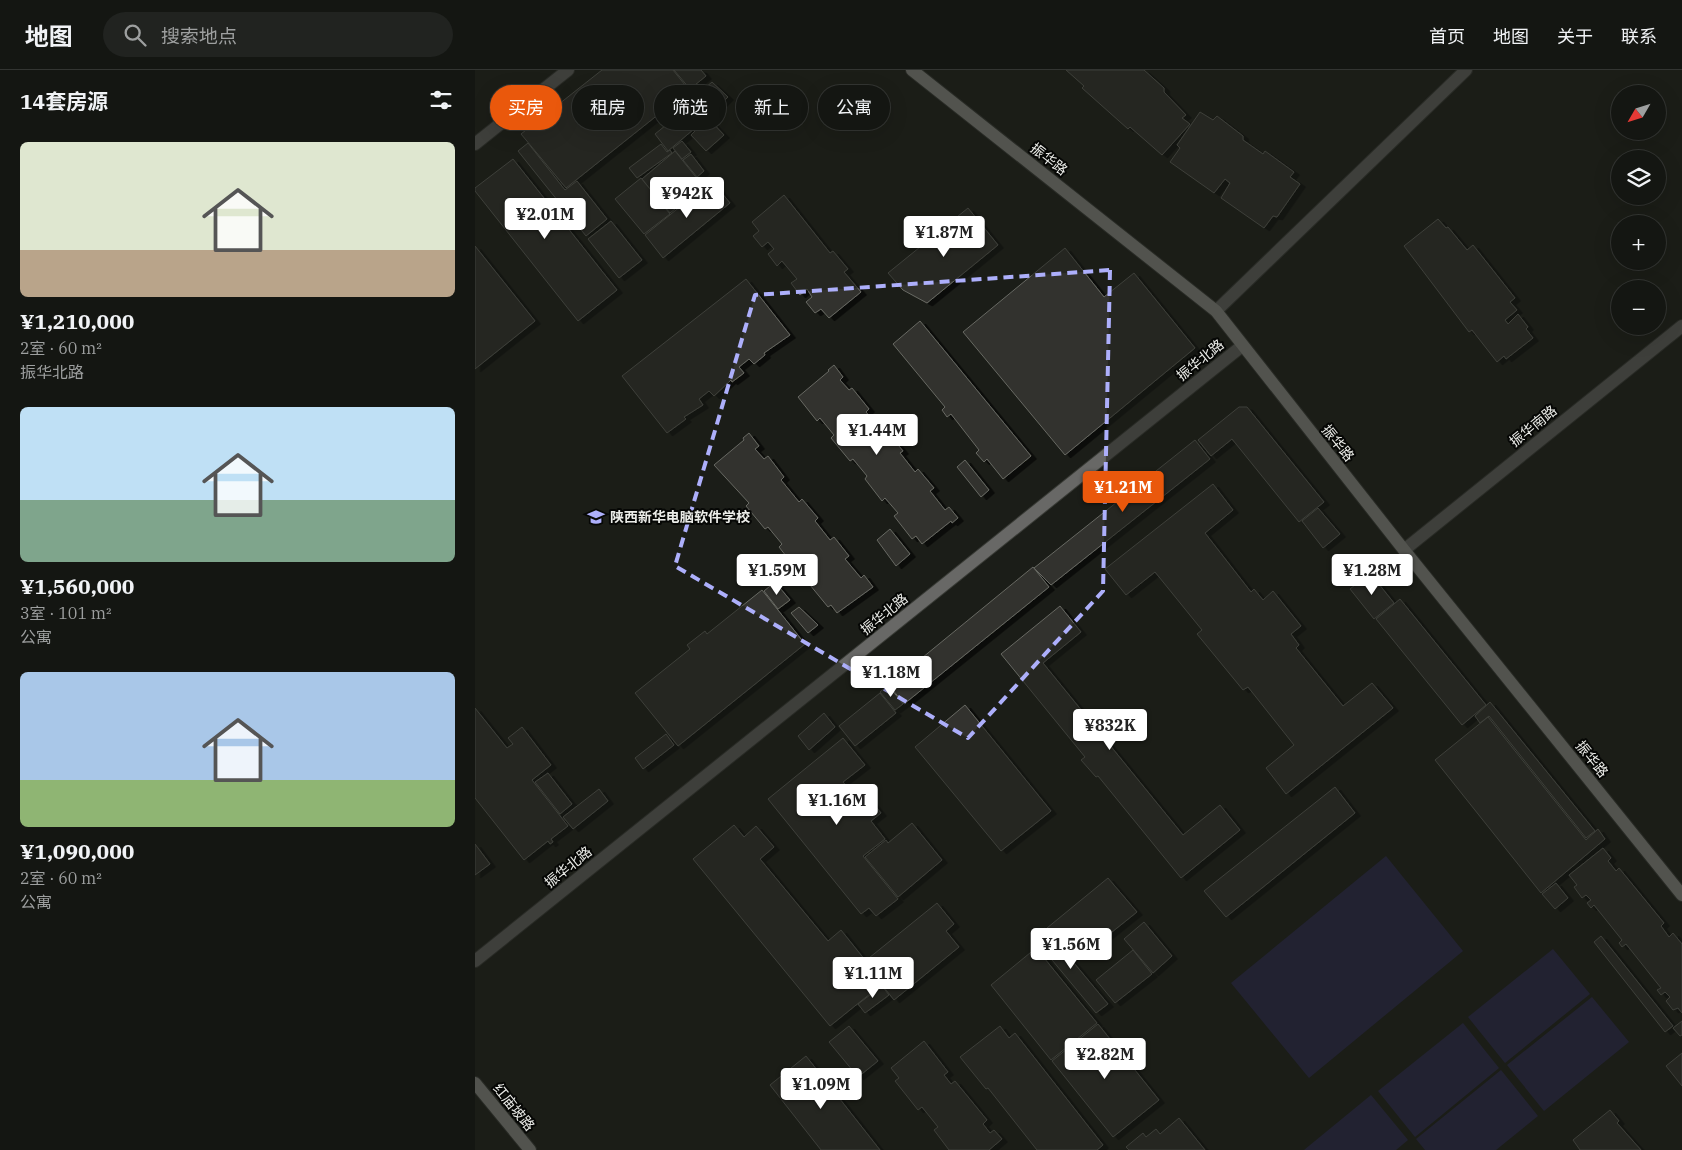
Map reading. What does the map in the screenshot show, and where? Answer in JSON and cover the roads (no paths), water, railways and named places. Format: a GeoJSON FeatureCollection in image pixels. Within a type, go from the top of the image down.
{"type":"FeatureCollection","features":[{"type":"Feature","properties":{"kind":"street"},"geometry":{"type":"LineString","coordinates":[[475,144],[567,70]]}},
{"type":"Feature","properties":{"kind":"street","name":"振华路"},"geometry":{"type":"LineString","coordinates":[[912,70],[1216,311],[1241,346],[1404,550],[1682,894]]}},
{"type":"Feature","properties":{"kind":"street"},"geometry":{"type":"LineString","coordinates":[[1216,311],[1465,70]]}},
{"type":"Feature","properties":{"kind":"street","name":"振华南路"},"geometry":{"type":"LineString","coordinates":[[1404,550],[1682,326]]}},
{"type":"Feature","properties":{"kind":"street","name":"振华北路"},"geometry":{"type":"LineString","coordinates":[[475,961],[1241,346]]}},
{"type":"Feature","properties":{"kind":"street","name":"红庙坡路"},"geometry":{"type":"LineString","coordinates":[[475,1083],[530,1150]]}},
{"type":"Feature","properties":{"kind":"place","name":"陕西新华电脑软件学校"},"geometry":{"type":"Point","coordinates":[596,517]}}]}
